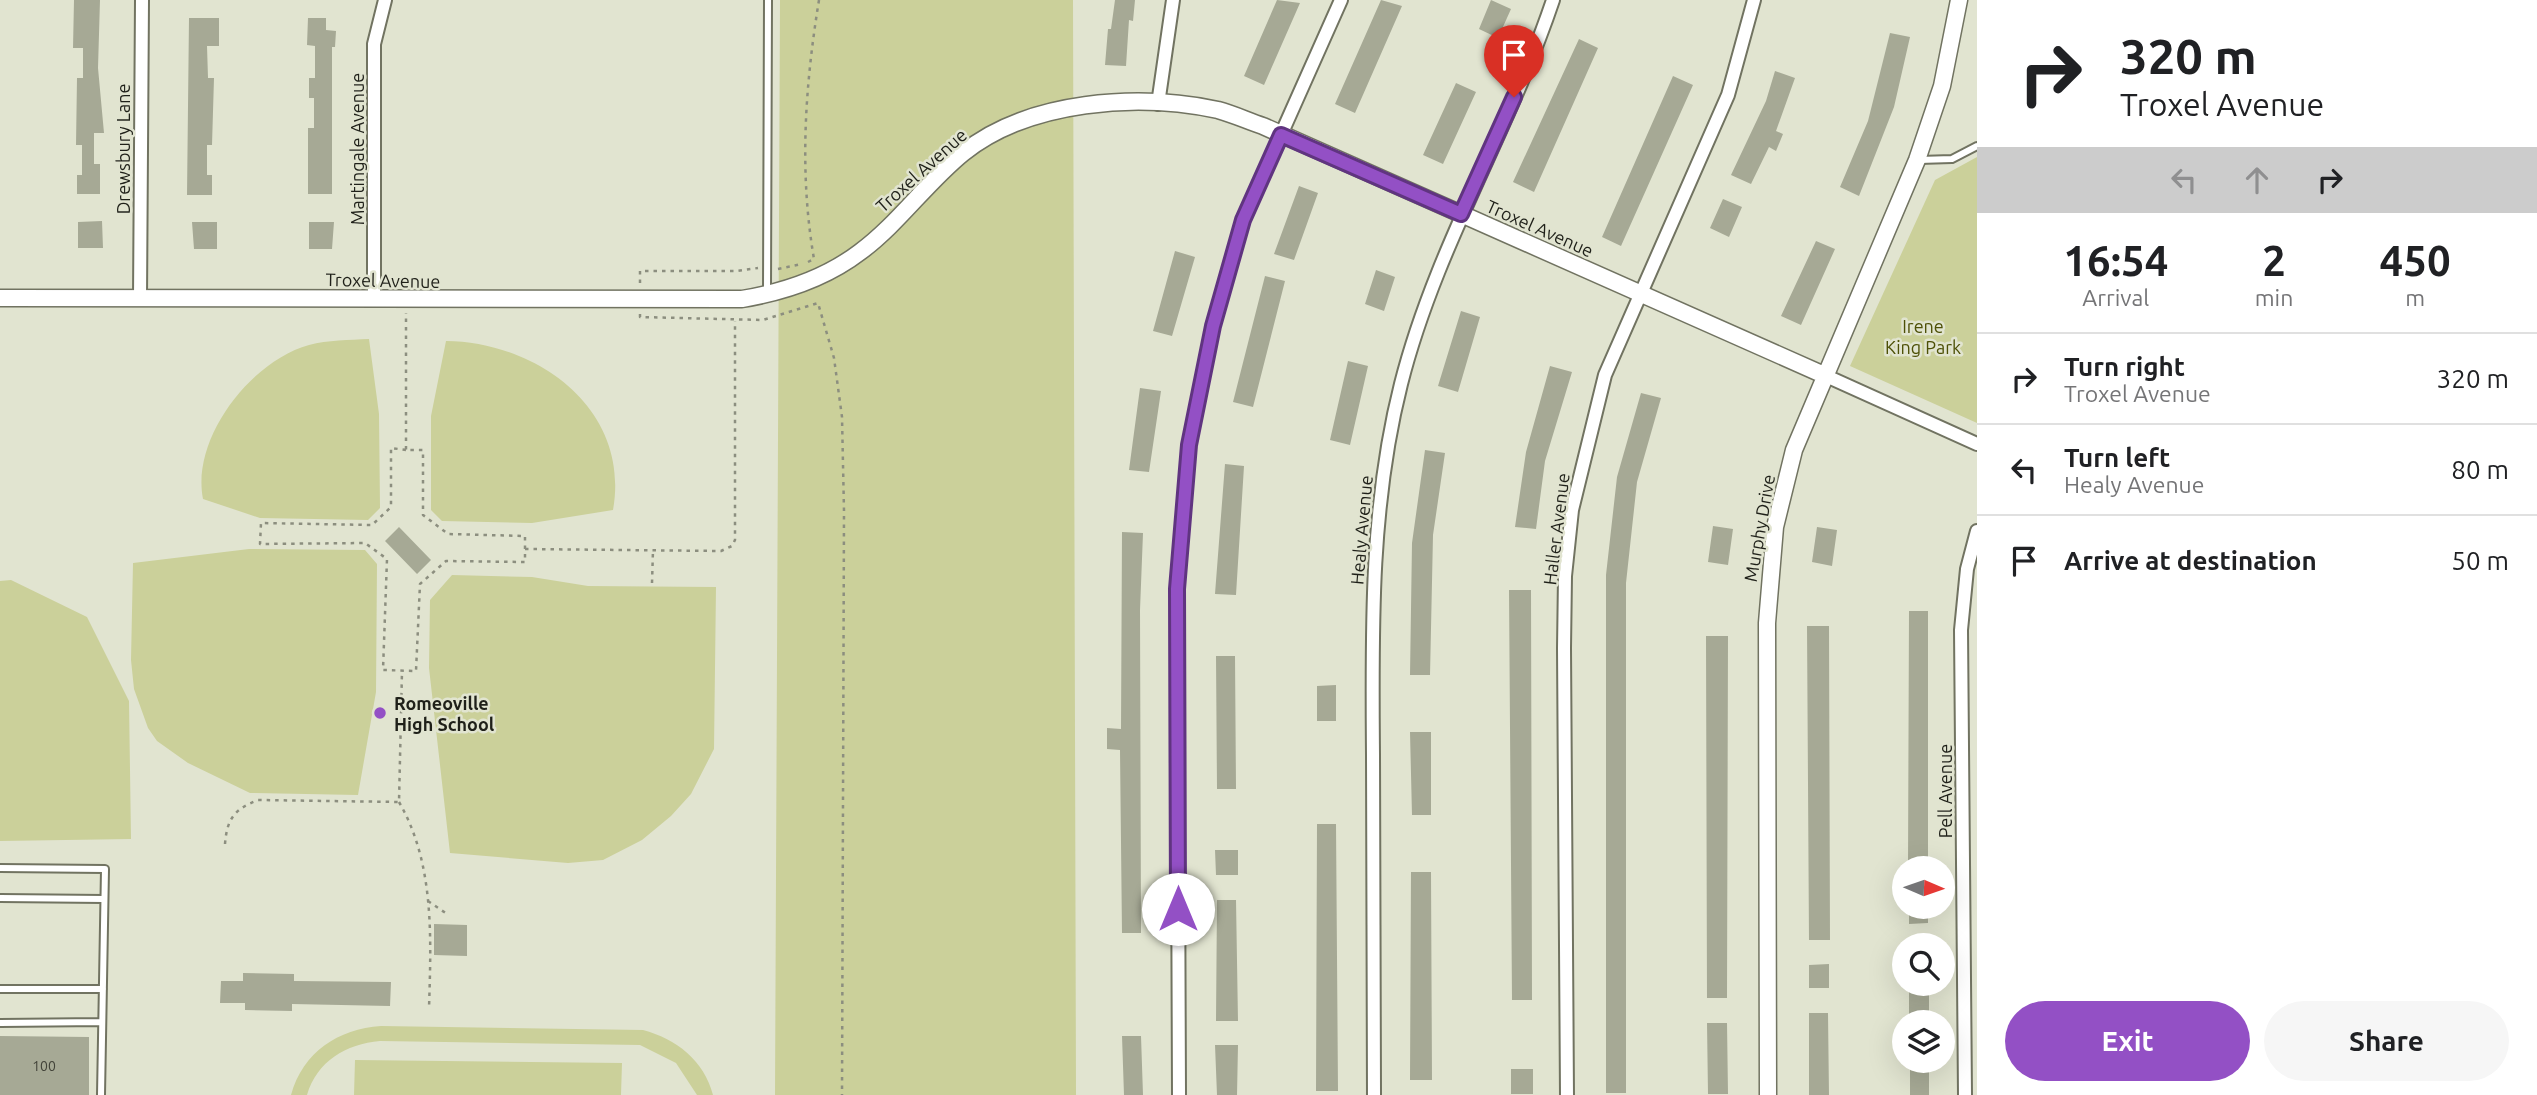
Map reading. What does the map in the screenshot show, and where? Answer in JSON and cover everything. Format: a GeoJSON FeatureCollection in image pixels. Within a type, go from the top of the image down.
{"type":"FeatureCollection","features":[{"type":"Feature","properties":{"kind":"street","name":"Drewsbury Lane"},"geometry":{"type":"LineString","coordinates":[[140,299],[142,0]]}},
{"type":"Feature","properties":{"kind":"street","name":"Martingale Avenue"},"geometry":{"type":"LineString","coordinates":[[374,299],[374,44],[384,0]]}},
{"type":"Feature","properties":{"kind":"street"},"geometry":{"type":"LineString","coordinates":[[1158,104],[1173,0]]}},
{"type":"Feature","properties":{"kind":"street"},"geometry":{"type":"LineString","coordinates":[[1179,1095],[1177,589],[1189,445],[1213,326],[1243,220],[1341,0]]}},
{"type":"Feature","properties":{"kind":"street","name":"Healy Avenue"},"geometry":{"type":"LineString","coordinates":[[1374,1095],[1372,624],[1377,527],[1387,450],[1401,383],[1428,294],[1524,74],[1553,0]]}},
{"type":"Feature","properties":{"kind":"street","name":"Haller Avenue"},"geometry":{"type":"LineString","coordinates":[[1567,1095],[1565,576],[1572,510],[1605,374],[1728,95],[1755,0]]}},
{"type":"Feature","properties":{"kind":"street","name":"Murphy Drive"},"geometry":{"type":"LineString","coordinates":[[1768,1095],[1767,623],[1769,569],[1781,496],[1794,450],[1824,375],[1917,160],[1942,86],[1959,0]]}},
{"type":"Feature","properties":{"kind":"street","name":"Troxel Avenue"},"geometry":{"type":"LineString","coordinates":[[0,298],[742,299],[766,295],[817,277],[861,251],[963,153],[999,130],[1042,112],[1070,107],[1158,104],[1220,111],[1281,135],[1977,444]]}},
{"type":"Feature","properties":{"kind":"street","name":"Pell Avenue"},"geometry":{"type":"LineString","coordinates":[[1965,1095],[1961,630],[1967,569],[1977,531]]}},
{"type":"Feature","properties":{"kind":"lane"},"geometry":{"type":"LineString","coordinates":[[766,295],[768,0]]}},
{"type":"Feature","properties":{"kind":"lane"},"geometry":{"type":"LineString","coordinates":[[1917,160],[1952,159],[1977,146]]}},
{"type":"Feature","properties":{"kind":"lane"},"geometry":{"type":"LineString","coordinates":[[0,868],[105,869],[101,1095]]}},
{"type":"Feature","properties":{"kind":"lane"},"geometry":{"type":"LineString","coordinates":[[0,898],[104,899]]}},
{"type":"Feature","properties":{"kind":"lane"},"geometry":{"type":"LineString","coordinates":[[0,989],[103,989]]}},
{"type":"Feature","properties":{"kind":"lane"},"geometry":{"type":"LineString","coordinates":[[0,1023],[102,1022]]}},
{"type":"Feature","properties":{"kind":"path"},"geometry":{"type":"LineString","coordinates":[[818,0],[805,97],[806,207],[814,259],[784,269],[640,271],[640,317],[763,320],[818,303],[834,358],[842,417],[844,511],[842,1095]]}},
{"type":"Feature","properties":{"kind":"path"},"geometry":{"type":"LineString","coordinates":[[406,450],[407,300]]}},
{"type":"Feature","properties":{"kind":"path"},"geometry":{"type":"LineString","coordinates":[[525,549],[721,551],[732,547],[735,540],[735,319]]}},
{"type":"Feature","properties":{"kind":"path"},"geometry":{"type":"LineString","coordinates":[[391,448],[406,450],[423,450],[423,515],[448,534],[526,536],[525,562],[446,561],[420,584],[416,671],[383,670],[387,559],[365,543],[260,544],[261,523],[372,525],[391,507],[391,448]]}},
{"type":"Feature","properties":{"kind":"path"},"geometry":{"type":"LineString","coordinates":[[652,583],[653,550]]}},
{"type":"Feature","properties":{"kind":"path"},"geometry":{"type":"LineString","coordinates":[[402,671],[399,802],[410,821],[425,875],[431,925],[429,1009]]}},
{"type":"Feature","properties":{"kind":"path"},"geometry":{"type":"LineString","coordinates":[[225,844],[226,825],[238,808],[258,800],[399,802]]}},
{"type":"Feature","properties":{"kind":"path"},"geometry":{"type":"LineString","coordinates":[[428,901],[447,914]]}},
{"type":"Feature","properties":{"kind":"green space"},"geometry":{"type":"Polygon","coordinates":[[[780,0],[1073,0],[1076,1095],[775,1095],[780,0]]]}},
{"type":"Feature","properties":{"kind":"green space","name":"Irene King Park"},"geometry":{"type":"Polygon","coordinates":[[[1977,157],[1977,423],[1850,366],[1935,180],[1977,157]]]}},
{"type":"Feature","properties":{"kind":"green space"},"geometry":{"type":"Polygon","coordinates":[[[369,339],[379,414],[380,508],[368,520],[260,518],[203,499],[202,476],[206,451],[230,405],[247,385],[266,367],[309,345],[369,339]]]}},
{"type":"Feature","properties":{"kind":"green space"},"geometry":{"type":"Polygon","coordinates":[[[446,341],[480,344],[513,354],[544,368],[570,388],[592,412],[607,441],[615,474],[613,510],[532,523],[442,521],[431,510],[431,416],[446,341]]]}},
{"type":"Feature","properties":{"kind":"green space"},"geometry":{"type":"Polygon","coordinates":[[[249,549],[365,550],[377,564],[376,692],[358,795],[250,793],[188,763],[157,741],[148,728],[134,689],[131,660],[133,563],[249,549]]]}},
{"type":"Feature","properties":{"kind":"green space"},"geometry":{"type":"Polygon","coordinates":[[[452,575],[532,577],[588,586],[716,587],[714,749],[691,794],[671,816],[642,840],[603,860],[568,863],[450,853],[429,668],[430,600],[452,575]]]}},
{"type":"Feature","properties":{"kind":"green space"},"geometry":{"type":"Polygon","coordinates":[[[11,580],[87,617],[129,701],[131,839],[0,841],[0,581],[11,580]]]}},
{"type":"Feature","properties":{"kind":"green space"},"geometry":{"type":"Polygon","coordinates":[[[381,1026],[643,1030],[667,1039],[696,1061],[713,1095],[697,1095],[676,1063],[640,1045],[380,1041],[356,1046],[334,1056],[318,1073],[307,1095],[291,1095],[304,1066],[324,1046],[350,1032],[381,1026]]]}},
{"type":"Feature","properties":{"kind":"green space"},"geometry":{"type":"Polygon","coordinates":[[[355,1060],[622,1063],[621,1095],[354,1095],[355,1060]]]}},
{"type":"Feature","properties":{"kind":"building"},"geometry":{"type":"Polygon","coordinates":[[[74,0],[100,0],[98,68],[104,133],[94,133],[94,164],[100,164],[100,194],[77,194],[77,175],[82,175],[82,145],[76,145],[77,78],[83,78],[83,48],[73,48],[74,0]]]}},
{"type":"Feature","properties":{"kind":"building"},"geometry":{"type":"Polygon","coordinates":[[[1115,0],[1135,0],[1133,21],[1129,20],[1126,66],[1105,65],[1108,29],[1111,29],[1115,0]]]}},
{"type":"Feature","properties":{"kind":"building"},"geometry":{"type":"Polygon","coordinates":[[[1277,0],[1300,3],[1264,85],[1244,76],[1277,0]]]}},
{"type":"Feature","properties":{"kind":"building"},"geometry":{"type":"Polygon","coordinates":[[[1381,0],[1402,6],[1355,113],[1335,104],[1381,0]]]}},
{"type":"Feature","properties":{"kind":"building"},"geometry":{"type":"Polygon","coordinates":[[[1491,0],[1511,9],[1498,38],[1479,29],[1491,0]]]}},
{"type":"Feature","properties":{"kind":"building"},"geometry":{"type":"Polygon","coordinates":[[[189,18],[219,18],[219,46],[207,46],[208,78],[214,78],[212,145],[207,145],[207,175],[212,175],[212,195],[187,195],[189,18]]]}},
{"type":"Feature","properties":{"kind":"building"},"geometry":{"type":"Polygon","coordinates":[[[308,18],[326,18],[326,30],[336,31],[335,47],[332,47],[332,194],[308,194],[308,128],[314,128],[314,98],[309,98],[309,78],[315,78],[315,46],[307,45],[308,18]]]}},
{"type":"Feature","properties":{"kind":"building"},"geometry":{"type":"Polygon","coordinates":[[[1890,33],[1910,37],[1894,107],[1859,196],[1840,187],[1868,121],[1890,33]]]}},
{"type":"Feature","properties":{"kind":"building"},"geometry":{"type":"Polygon","coordinates":[[[1579,39],[1598,48],[1534,192],[1513,182],[1579,39]]]}},
{"type":"Feature","properties":{"kind":"building"},"geometry":{"type":"Polygon","coordinates":[[[1775,71],[1795,78],[1776,131],[1783,134],[1776,151],[1769,147],[1751,184],[1731,175],[1766,101],[1775,71]]]}},
{"type":"Feature","properties":{"kind":"building"},"geometry":{"type":"Polygon","coordinates":[[[1673,76],[1693,85],[1621,246],[1602,237],[1673,76]]]}},
{"type":"Feature","properties":{"kind":"building"},"geometry":{"type":"Polygon","coordinates":[[[1456,83],[1476,92],[1443,164],[1423,155],[1456,83]]]}},
{"type":"Feature","properties":{"kind":"building"},"geometry":{"type":"Polygon","coordinates":[[[1299,186],[1318,193],[1294,260],[1274,254],[1299,186]]]}},
{"type":"Feature","properties":{"kind":"building"},"geometry":{"type":"Polygon","coordinates":[[[1723,199],[1742,207],[1729,237],[1710,228],[1723,199]]]}},
{"type":"Feature","properties":{"kind":"building"},"geometry":{"type":"Polygon","coordinates":[[[102,221],[103,248],[78,248],[78,222],[102,221]]]}},
{"type":"Feature","properties":{"kind":"building"},"geometry":{"type":"Polygon","coordinates":[[[192,222],[217,222],[217,249],[194,249],[192,222]]]}},
{"type":"Feature","properties":{"kind":"building"},"geometry":{"type":"Polygon","coordinates":[[[309,222],[334,222],[332,249],[309,249],[309,222]]]}},
{"type":"Feature","properties":{"kind":"building"},"geometry":{"type":"Polygon","coordinates":[[[1816,241],[1835,249],[1801,325],[1781,316],[1816,241]]]}},
{"type":"Feature","properties":{"kind":"building"},"geometry":{"type":"Polygon","coordinates":[[[1175,251],[1195,257],[1172,336],[1153,331],[1175,251]]]}},
{"type":"Feature","properties":{"kind":"building"},"geometry":{"type":"Polygon","coordinates":[[[1376,270],[1395,277],[1384,311],[1365,304],[1376,270]]]}},
{"type":"Feature","properties":{"kind":"building"},"geometry":{"type":"Polygon","coordinates":[[[1265,276],[1285,281],[1253,407],[1233,402],[1265,276]]]}},
{"type":"Feature","properties":{"kind":"building"},"geometry":{"type":"Polygon","coordinates":[[[1461,311],[1480,317],[1458,392],[1438,386],[1461,311]]]}},
{"type":"Feature","properties":{"kind":"building"},"geometry":{"type":"Polygon","coordinates":[[[1348,361],[1368,366],[1350,445],[1330,440],[1348,361]]]}},
{"type":"Feature","properties":{"kind":"building"},"geometry":{"type":"Polygon","coordinates":[[[1550,366],[1572,372],[1545,461],[1536,529],[1515,527],[1526,452],[1550,366]]]}},
{"type":"Feature","properties":{"kind":"building"},"geometry":{"type":"Polygon","coordinates":[[[1140,388],[1161,391],[1149,472],[1129,470],[1140,388]]]}},
{"type":"Feature","properties":{"kind":"building"},"geometry":{"type":"Polygon","coordinates":[[[1641,393],[1661,398],[1637,482],[1626,583],[1626,1093],[1606,1093],[1606,575],[1617,477],[1641,393]]]}},
{"type":"Feature","properties":{"kind":"building"},"geometry":{"type":"Polygon","coordinates":[[[1425,450],[1445,453],[1433,535],[1430,675],[1410,675],[1412,543],[1425,450]]]}},
{"type":"Feature","properties":{"kind":"building"},"geometry":{"type":"Polygon","coordinates":[[[1225,464],[1244,466],[1236,595],[1215,594],[1225,464]]]}},
{"type":"Feature","properties":{"kind":"building"},"geometry":{"type":"Polygon","coordinates":[[[1713,526],[1733,529],[1728,565],[1708,562],[1713,526]]]}},
{"type":"Feature","properties":{"kind":"building"},"geometry":{"type":"Polygon","coordinates":[[[399,527],[431,560],[417,574],[385,541],[399,527]]]}},
{"type":"Feature","properties":{"kind":"building"},"geometry":{"type":"Polygon","coordinates":[[[1817,527],[1837,530],[1832,566],[1812,562],[1817,527]]]}},
{"type":"Feature","properties":{"kind":"building"},"geometry":{"type":"Polygon","coordinates":[[[1122,532],[1143,533],[1140,610],[1141,933],[1122,933],[1120,750],[1107,749],[1107,728],[1121,729],[1122,532]]]}},
{"type":"Feature","properties":{"kind":"building"},"geometry":{"type":"Polygon","coordinates":[[[1509,590],[1531,590],[1532,1000],[1512,1000],[1509,590]]]}},
{"type":"Feature","properties":{"kind":"building"},"geometry":{"type":"Polygon","coordinates":[[[1909,611],[1928,611],[1928,856],[1908,856],[1909,611]]]}},
{"type":"Feature","properties":{"kind":"building"},"geometry":{"type":"Polygon","coordinates":[[[1807,626],[1829,626],[1830,940],[1809,940],[1807,626]]]}},
{"type":"Feature","properties":{"kind":"building"},"geometry":{"type":"Polygon","coordinates":[[[1706,636],[1728,636],[1727,998],[1707,998],[1706,636]]]}},
{"type":"Feature","properties":{"kind":"building"},"geometry":{"type":"Polygon","coordinates":[[[1216,656],[1235,656],[1236,789],[1217,789],[1216,656]]]}},
{"type":"Feature","properties":{"kind":"building"},"geometry":{"type":"Polygon","coordinates":[[[1336,685],[1336,721],[1317,721],[1317,686],[1336,685]]]}},
{"type":"Feature","properties":{"kind":"building"},"geometry":{"type":"Polygon","coordinates":[[[1410,732],[1431,732],[1431,815],[1412,815],[1410,732]]]}},
{"type":"Feature","properties":{"kind":"building"},"geometry":{"type":"Polygon","coordinates":[[[1317,824],[1336,824],[1338,1091],[1316,1091],[1317,824]]]}},
{"type":"Feature","properties":{"kind":"building"},"geometry":{"type":"Polygon","coordinates":[[[1215,850],[1238,850],[1238,875],[1216,875],[1215,850]]]}},
{"type":"Feature","properties":{"kind":"building"},"geometry":{"type":"Polygon","coordinates":[[[1411,872],[1431,872],[1432,1080],[1410,1080],[1411,872]]]}},
{"type":"Feature","properties":{"kind":"building"},"geometry":{"type":"Polygon","coordinates":[[[1217,900],[1236,900],[1238,1021],[1216,1021],[1217,900]]]}},
{"type":"Feature","properties":{"kind":"building"},"geometry":{"type":"Polygon","coordinates":[[[1909,919],[1928,919],[1928,923],[1909,924],[1909,919]]]}},
{"type":"Feature","properties":{"kind":"building"},"geometry":{"type":"Polygon","coordinates":[[[434,924],[467,925],[467,956],[434,955],[434,924]]]}},
{"type":"Feature","properties":{"kind":"building"},"geometry":{"type":"Polygon","coordinates":[[[1829,964],[1829,988],[1809,988],[1809,965],[1829,964]]]}},
{"type":"Feature","properties":{"kind":"building"},"geometry":{"type":"Polygon","coordinates":[[[243,973],[294,974],[294,981],[391,982],[390,1006],[292,1004],[292,1011],[245,1010],[245,1003],[220,1003],[221,981],[243,981],[243,973]]]}},
{"type":"Feature","properties":{"kind":"building"},"geometry":{"type":"Polygon","coordinates":[[[1909,996],[1929,996],[1929,1010],[1909,1010],[1909,996]]]}},
{"type":"Feature","properties":{"kind":"building"},"geometry":{"type":"Polygon","coordinates":[[[1809,1013],[1828,1013],[1829,1095],[1809,1095],[1809,1013]]]}},
{"type":"Feature","properties":{"kind":"building"},"geometry":{"type":"Polygon","coordinates":[[[1707,1023],[1727,1023],[1728,1094],[1708,1094],[1707,1023]]]}},
{"type":"Feature","properties":{"kind":"building"},"geometry":{"type":"Polygon","coordinates":[[[0,1036],[89,1037],[89,1095],[0,1095],[0,1036]]]}},
{"type":"Feature","properties":{"kind":"building"},"geometry":{"type":"Polygon","coordinates":[[[1122,1036],[1141,1036],[1143,1095],[1124,1095],[1122,1036]]]}},
{"type":"Feature","properties":{"kind":"building"},"geometry":{"type":"Polygon","coordinates":[[[1215,1045],[1238,1045],[1237,1095],[1217,1095],[1215,1045]]]}},
{"type":"Feature","properties":{"kind":"building"},"geometry":{"type":"Polygon","coordinates":[[[1511,1069],[1533,1069],[1533,1094],[1511,1094],[1511,1069]]]}},
{"type":"Feature","properties":{"kind":"building"},"geometry":{"type":"Polygon","coordinates":[[[1910,1073],[1929,1073],[1929,1095],[1910,1095],[1910,1073]]]}},
{"type":"Feature","properties":{"kind":"place","name":"Romeoville High School"},"geometry":{"type":"Point","coordinates":[380,713]}},
{"type":"Feature","properties":{"kind":"route"},"geometry":{"type":"LineString","coordinates":[[1178,909],[1179,546],[1189,445],[1199,389],[1213,326],[1243,220],[1281,135],[1461,214],[1514,97]]}}]}
